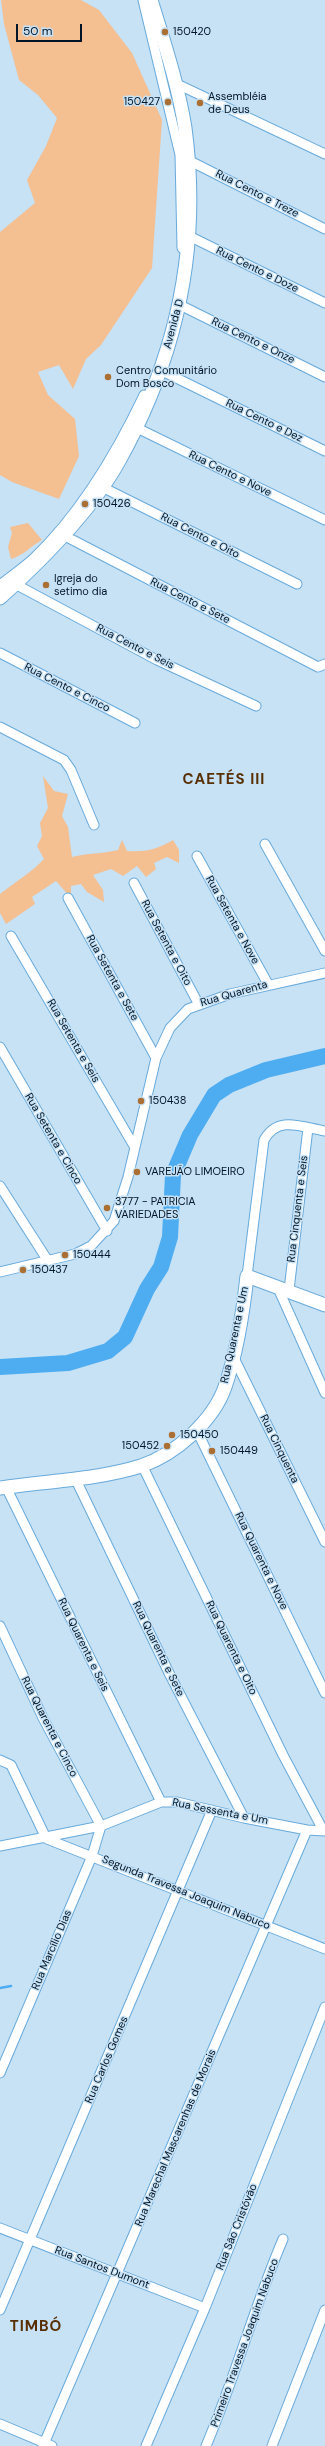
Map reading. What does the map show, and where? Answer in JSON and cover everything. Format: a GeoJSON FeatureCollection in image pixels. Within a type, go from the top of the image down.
{"type":"FeatureCollection","features":[{"type":"Feature","properties":{"kind":"street","name":"Avenida D"},"geometry":{"type":"LineString","coordinates":[[0,585],[33,558],[70,518],[100,476],[128,430],[160,361],[182,273],[180,155],[143,0]]}},
{"type":"Feature","properties":{"kind":"street","name":"Avenida D"},"geometry":{"type":"LineString","coordinates":[[0,598],[63,535],[102,487],[119,461],[160,370],[180,305],[189,236],[188,160],[177,84],[151,0]]}},
{"type":"Feature","properties":{"kind":"street"},"geometry":{"type":"LineString","coordinates":[[177,84],[325,154]]}},
{"type":"Feature","properties":{"kind":"street","name":"Rua Cento e Treze"},"geometry":{"type":"LineString","coordinates":[[188,160],[325,229]]}},
{"type":"Feature","properties":{"kind":"street","name":"Rua Cento e Doze"},"geometry":{"type":"LineString","coordinates":[[189,236],[325,303]]}},
{"type":"Feature","properties":{"kind":"street","name":"Rua Cento e Onze"},"geometry":{"type":"LineString","coordinates":[[180,305],[325,377]]}},
{"type":"Feature","properties":{"kind":"street","name":"Rua Cento e Dez"},"geometry":{"type":"LineString","coordinates":[[160,370],[325,451]]}},
{"type":"Feature","properties":{"kind":"street","name":"Rua Cento e Nove"},"geometry":{"type":"LineString","coordinates":[[135,427],[325,520]]}},
{"type":"Feature","properties":{"kind":"street","name":"Rua Cento e Oito"},"geometry":{"type":"LineString","coordinates":[[102,487],[297,584]]}},
{"type":"Feature","properties":{"kind":"street","name":"Rua Cento e Sete"},"geometry":{"type":"LineString","coordinates":[[63,535],[321,665]]}},
{"type":"Feature","properties":{"kind":"street","name":"Rua Cento e Seis"},"geometry":{"type":"LineString","coordinates":[[15,584],[157,660],[256,706]]}},
{"type":"Feature","properties":{"kind":"street","name":"Rua Cento e Cinco"},"geometry":{"type":"LineString","coordinates":[[0,653],[134,723]]}},
{"type":"Feature","properties":{"kind":"street"},"geometry":{"type":"LineString","coordinates":[[0,727],[64,760],[71,770],[94,825]]}},
{"type":"Feature","properties":{"kind":"street"},"geometry":{"type":"LineString","coordinates":[[265,844],[325,951]]}},
{"type":"Feature","properties":{"kind":"street","name":"Rua Setenta e Nove"},"geometry":{"type":"LineString","coordinates":[[197,856],[268,984]]}},
{"type":"Feature","properties":{"kind":"street","name":"Rua Setenta e Oito"},"geometry":{"type":"LineString","coordinates":[[134,883],[198,1003]]}},
{"type":"Feature","properties":{"kind":"street","name":"Rua Setenta e Sete"},"geometry":{"type":"LineString","coordinates":[[68,898],[156,1058]]}},
{"type":"Feature","properties":{"kind":"street","name":"Rua Setenta e Seis"},"geometry":{"type":"LineString","coordinates":[[11,936],[134,1146]]}},
{"type":"Feature","properties":{"kind":"street","name":"Rua Quarenta"},"geometry":{"type":"LineString","coordinates":[[0,1272],[75,1254],[91,1246],[107,1231],[114,1221],[121,1203],[156,1058],[170,1028],[188,1009],[198,1003],[268,984],[325,973]]}},
{"type":"Feature","properties":{"kind":"street","name":"Rua Setenta e Cinco"},"geometry":{"type":"LineString","coordinates":[[0,1047],[107,1231]]}},
{"type":"Feature","properties":{"kind":"street","name":"Rua Quarenta e Um"},"geometry":{"type":"LineString","coordinates":[[3,1488],[75,1478],[142,1465],[176,1447],[196,1429],[217,1402],[225,1387],[233,1356],[247,1276],[264,1140],[274,1126],[283,1124],[325,1131]]}},
{"type":"Feature","properties":{"kind":"street","name":"Rua Cinquenta e Seis"},"geometry":{"type":"LineString","coordinates":[[283,1288],[308,1128]]}},
{"type":"Feature","properties":{"kind":"street"},"geometry":{"type":"LineString","coordinates":[[0,1186],[48,1261]]}},
{"type":"Feature","properties":{"kind":"street"},"geometry":{"type":"LineString","coordinates":[[247,1276],[283,1288],[325,1305]]}},
{"type":"Feature","properties":{"kind":"street"},"geometry":{"type":"LineString","coordinates":[[283,1288],[325,1393]]}},
{"type":"Feature","properties":{"kind":"street","name":"Rua Cinquenta"},"geometry":{"type":"LineString","coordinates":[[233,1356],[325,1542]]}},
{"type":"Feature","properties":{"kind":"street","name":"Rua Quarenta e Nove"},"geometry":{"type":"LineString","coordinates":[[196,1429],[325,1693]]}},
{"type":"Feature","properties":{"kind":"street","name":"Rua Quarenta e Oito"},"geometry":{"type":"LineString","coordinates":[[142,1465],[283,1754],[324,1830]]}},
{"type":"Feature","properties":{"kind":"street","name":"Rua Quarenta e Sete"},"geometry":{"type":"LineString","coordinates":[[75,1478],[170,1675],[244,1818]]}},
{"type":"Feature","properties":{"kind":"street","name":"Rua Quarenta e Seis"},"geometry":{"type":"LineString","coordinates":[[3,1488],[160,1802]]}},
{"type":"Feature","properties":{"kind":"street","name":"Rua Quarenta e Cinco"},"geometry":{"type":"LineString","coordinates":[[0,1626],[43,1718],[101,1826]]}},
{"type":"Feature","properties":{"kind":"street"},"geometry":{"type":"LineString","coordinates":[[0,1760],[11,1765],[46,1838]]}},
{"type":"Feature","properties":{"kind":"street","name":"Rua Sessenta e Um"},"geometry":{"type":"LineString","coordinates":[[0,1846],[101,1826],[160,1802],[177,1802],[244,1818],[307,1830],[324,1830]]}},
{"type":"Feature","properties":{"kind":"street","name":"Rua Carlos Gomes"},"geometry":{"type":"LineString","coordinates":[[0,2310],[179,1891],[212,1810]]}},
{"type":"Feature","properties":{"kind":"street","name":"Rua Marcílio Dias"},"geometry":{"type":"LineString","coordinates":[[0,2073],[92,1856],[101,1826]]}},
{"type":"Feature","properties":{"kind":"street","name":"Rua Marechal Mascarenhas de Morais"},"geometry":{"type":"LineString","coordinates":[[47,2445],[307,1830]]}},
{"type":"Feature","properties":{"kind":"street","name":"Segunda Travessa Joaquim Nabuco"},"geometry":{"type":"LineString","coordinates":[[46,1838],[325,1949]]}},
{"type":"Feature","properties":{"kind":"street","name":"Rua São Cristóvão"},"geometry":{"type":"LineString","coordinates":[[146,2446],[205,2308],[325,2007]]}},
{"type":"Feature","properties":{"kind":"street","name":"Rua Santos Dumont"},"geometry":{"type":"LineString","coordinates":[[0,2228],[205,2308]]}},
{"type":"Feature","properties":{"kind":"street","name":"Primeiro Travessa Joaquim Nabuco"},"geometry":{"type":"LineString","coordinates":[[206,2446],[220,2414],[254,2310],[283,2239]]}},
{"type":"Feature","properties":{"kind":"street"},"geometry":{"type":"LineString","coordinates":[[272,2446],[325,2310]]}},
{"type":"Feature","properties":{"kind":"street"},"geometry":{"type":"LineString","coordinates":[[0,2424],[47,2445]]}},
{"type":"Feature","properties":{"kind":"shaded area"},"geometry":{"type":"Polygon","coordinates":[[[1,0],[81,0],[99,10],[132,53],[162,120],[152,268],[101,345],[86,359],[73,389],[59,365],[38,372],[48,395],[75,419],[79,456],[59,499],[12,482],[0,475],[0,232],[35,203],[27,180],[46,146],[57,118],[38,95],[19,80],[4,24],[1,0]]]}},
{"type":"Feature","properties":{"kind":"shaded area"},"geometry":{"type":"Polygon","coordinates":[[[28,523],[42,540],[19,556],[11,559],[8,547],[12,533],[10,527],[28,523]]]}},
{"type":"Feature","properties":{"kind":"shaded area"},"geometry":{"type":"Polygon","coordinates":[[[43,776],[54,791],[68,794],[62,816],[68,827],[72,857],[118,850],[122,840],[127,851],[145,851],[156,848],[173,840],[179,850],[179,863],[167,857],[154,863],[156,869],[146,877],[137,866],[123,876],[111,869],[93,875],[103,890],[104,902],[87,892],[81,884],[71,886],[71,898],[56,881],[32,897],[35,904],[6,924],[0,913],[0,894],[44,859],[37,846],[42,836],[40,823],[48,808],[43,776]]]}},
{"type":"Feature","properties":{"kind":"waterway"},"geometry":{"type":"LineString","coordinates":[[0,1367],[68,1363],[108,1351],[125,1337],[147,1289],[161,1267],[170,1237],[173,1175],[190,1135],[214,1095],[229,1085],[266,1070],[325,1056]]}},
{"type":"Feature","properties":{"kind":"waterway"},"geometry":{"type":"LineString","coordinates":[[0,1988],[11,1986]]}},
{"type":"Feature","properties":{"kind":"place","name":"150420"},"geometry":{"type":"Point","coordinates":[165,32]}},
{"type":"Feature","properties":{"kind":"place","name":"150427"},"geometry":{"type":"Point","coordinates":[168,102]}},
{"type":"Feature","properties":{"kind":"place","name":"Assembléia de Deus"},"geometry":{"type":"Point","coordinates":[200,103]}},
{"type":"Feature","properties":{"kind":"place","name":"Centro Comunitário Dom Bosco"},"geometry":{"type":"Point","coordinates":[108,377]}},
{"type":"Feature","properties":{"kind":"place","name":"150426"},"geometry":{"type":"Point","coordinates":[85,504]}},
{"type":"Feature","properties":{"kind":"place","name":"Igreja do setimo dia"},"geometry":{"type":"Point","coordinates":[46,585]}},
{"type":"Feature","properties":{"kind":"place","name":"150438"},"geometry":{"type":"Point","coordinates":[141,1101]}},
{"type":"Feature","properties":{"kind":"place","name":"VAREJÃO LIMOEIRO"},"geometry":{"type":"Point","coordinates":[137,1172]}},
{"type":"Feature","properties":{"kind":"place","name":"3777 - PATRICIA VARIEDADES"},"geometry":{"type":"Point","coordinates":[107,1208]}},
{"type":"Feature","properties":{"kind":"place","name":"150444"},"geometry":{"type":"Point","coordinates":[65,1255]}},
{"type":"Feature","properties":{"kind":"place","name":"150437"},"geometry":{"type":"Point","coordinates":[23,1270]}},
{"type":"Feature","properties":{"kind":"place","name":"150450"},"geometry":{"type":"Point","coordinates":[172,1435]}},
{"type":"Feature","properties":{"kind":"place","name":"150452"},"geometry":{"type":"Point","coordinates":[167,1446]}},
{"type":"Feature","properties":{"kind":"place","name":"150449"},"geometry":{"type":"Point","coordinates":[212,1451]}},
{"type":"Feature","properties":{"kind":"district","name":"CAETÉS III"},"geometry":{"type":"Point","coordinates":[224,780]}},
{"type":"Feature","properties":{"kind":"district","name":"TIMBÓ"},"geometry":{"type":"Point","coordinates":[36,2327]}}]}
